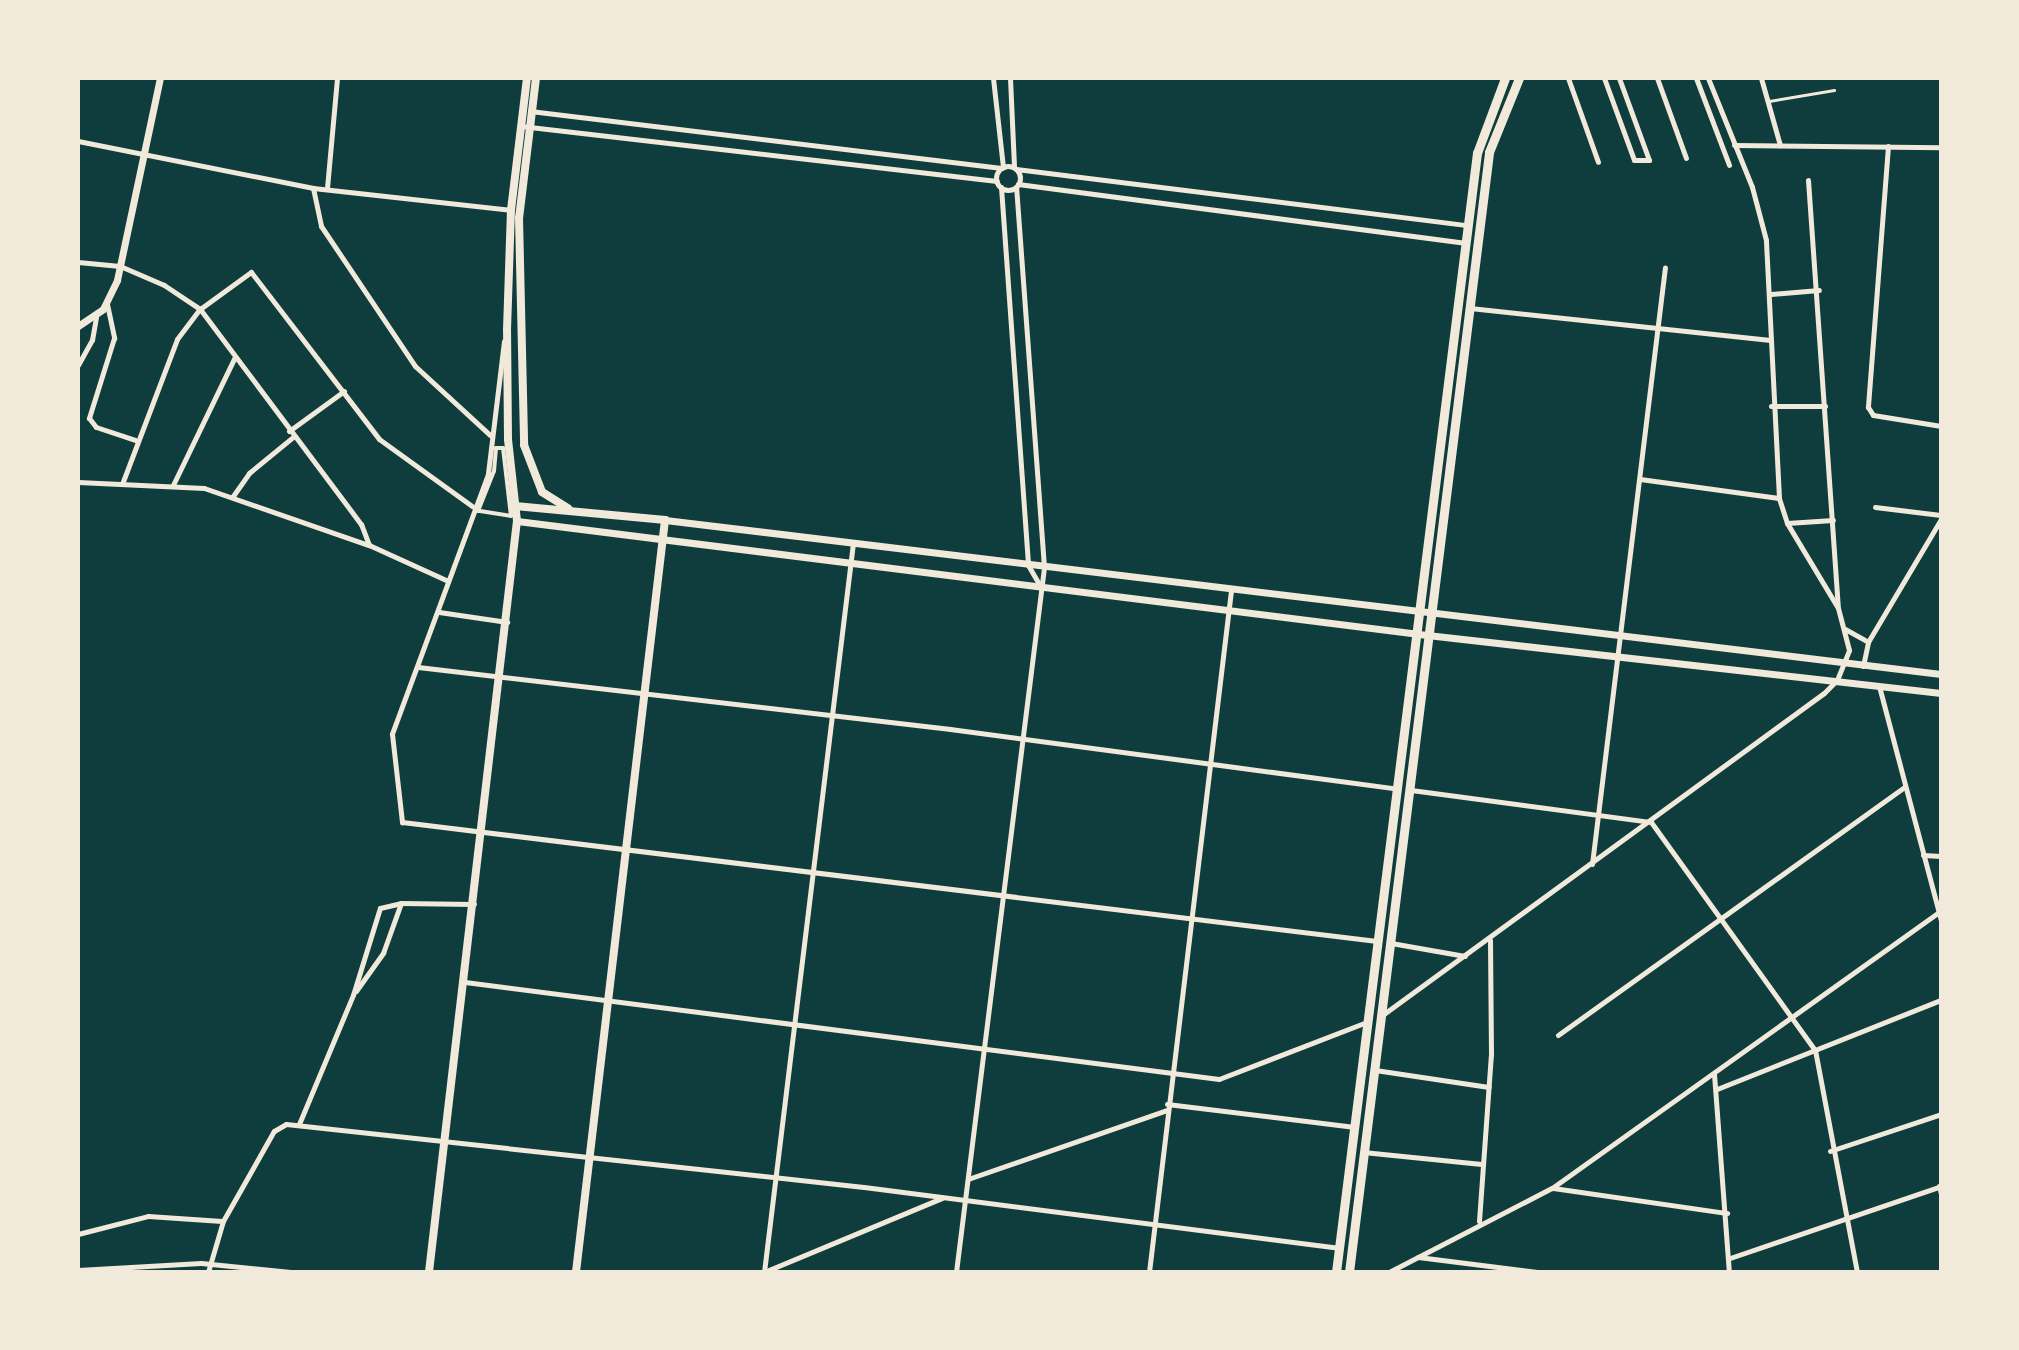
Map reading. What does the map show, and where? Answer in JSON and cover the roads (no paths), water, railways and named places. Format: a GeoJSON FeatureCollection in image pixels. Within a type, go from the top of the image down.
{"type":"FeatureCollection","features":[{"type":"Feature","properties":{"kind":"main road"},"geometry":{"type":"LineString","coordinates":[[527,78],[528,111]]}},
{"type":"Feature","properties":{"kind":"main road"},"geometry":{"type":"LineString","coordinates":[[429,1272],[508,622],[517,521],[508,439],[507,330],[511,210],[536,78]]}},
{"type":"Feature","properties":{"kind":"main road"},"geometry":{"type":"LineString","coordinates":[[1336,1272],[1367,1021],[1407,790],[1427,635],[1433,615],[1469,308],[1477,153],[1505,78]]}},
{"type":"Feature","properties":{"kind":"main road"},"geometry":{"type":"LineString","coordinates":[[1349,1272],[1380,1017],[1382,942],[1395,788],[1415,633],[1422,613],[1466,243],[1474,226],[1489,152],[1519,78]]}},
{"type":"Feature","properties":{"kind":"main road"},"geometry":{"type":"LineString","coordinates":[[526,126],[518,236],[524,445],[542,492],[569,508]]}},
{"type":"Feature","properties":{"kind":"main road"},"geometry":{"type":"LineString","coordinates":[[515,506],[569,508],[665,520],[576,1272]]}},
{"type":"Feature","properties":{"kind":"street"},"geometry":{"type":"LineString","coordinates":[[78,326],[96,317],[107,304],[120,266],[160,78]]}},
{"type":"Feature","properties":{"kind":"street"},"geometry":{"type":"LineString","coordinates":[[327,188],[337,78]]}},
{"type":"Feature","properties":{"kind":"street"},"geometry":{"type":"LineString","coordinates":[[993,78],[1002,168],[999,184],[1028,565],[1039,585]]}},
{"type":"Feature","properties":{"kind":"street"},"geometry":{"type":"LineString","coordinates":[[956,1272],[1039,585],[1044,567],[1010,78]]}},
{"type":"Feature","properties":{"kind":"street"},"geometry":{"type":"LineString","coordinates":[[1568,78],[1598,162]]}},
{"type":"Feature","properties":{"kind":"street"},"geometry":{"type":"LineString","coordinates":[[1604,78],[1634,160],[1649,160],[1619,78]]}},
{"type":"Feature","properties":{"kind":"street"},"geometry":{"type":"LineString","coordinates":[[1657,78],[1686,158]]}},
{"type":"Feature","properties":{"kind":"street"},"geometry":{"type":"LineString","coordinates":[[1696,78],[1729,165]]}},
{"type":"Feature","properties":{"kind":"street"},"geometry":{"type":"LineString","coordinates":[[1380,1017],[1651,822],[1837,680],[1849,650],[1838,608],[1787,523],[1779,498],[1771,406],[1771,294],[1766,240],[1708,78]]}},
{"type":"Feature","properties":{"kind":"street"},"geometry":{"type":"LineString","coordinates":[[1761,78],[1780,145]]}},
{"type":"Feature","properties":{"kind":"street"},"geometry":{"type":"LineString","coordinates":[[1706,108],[1718,104]]}},
{"type":"Feature","properties":{"kind":"street"},"geometry":{"type":"LineString","coordinates":[[1616,110],[1630,110]]}},
{"type":"Feature","properties":{"kind":"street"},"geometry":{"type":"LineString","coordinates":[[528,111],[1474,226]]}},
{"type":"Feature","properties":{"kind":"street"},"geometry":{"type":"LineString","coordinates":[[526,126],[1466,243]]}},
{"type":"Feature","properties":{"kind":"street"},"geometry":{"type":"LineString","coordinates":[[78,141],[313,188],[511,210]]}},
{"type":"Feature","properties":{"kind":"street"},"geometry":{"type":"LineString","coordinates":[[1734,145],[1941,147]]}},
{"type":"Feature","properties":{"kind":"street"},"geometry":{"type":"LineString","coordinates":[[1888,146],[1870,413],[1941,426]]}},
{"type":"Feature","properties":{"kind":"street"},"geometry":{"type":"LineString","coordinates":[[1808,180],[1819,290],[1838,608]]}},
{"type":"Feature","properties":{"kind":"street"},"geometry":{"type":"LineString","coordinates":[[313,188],[321,226],[415,366],[490,435]]}},
{"type":"Feature","properties":{"kind":"street"},"geometry":{"type":"LineString","coordinates":[[1307,222],[1309,208]]}},
{"type":"Feature","properties":{"kind":"street"},"geometry":{"type":"LineString","coordinates":[[78,262],[120,266],[164,285],[200,309],[361,524],[369,545]]}},
{"type":"Feature","properties":{"kind":"street"},"geometry":{"type":"LineString","coordinates":[[1592,864],[1620,655],[1665,267]]}},
{"type":"Feature","properties":{"kind":"street"},"geometry":{"type":"LineString","coordinates":[[122,484],[135,440],[169,352],[200,309],[253,272],[384,444],[472,506]]}},
{"type":"Feature","properties":{"kind":"street"},"geometry":{"type":"LineString","coordinates":[[1771,294],[1819,290]]}},
{"type":"Feature","properties":{"kind":"street"},"geometry":{"type":"LineString","coordinates":[[107,304],[114,338],[89,418],[96,427],[135,440]]}},
{"type":"Feature","properties":{"kind":"street"},"geometry":{"type":"LineString","coordinates":[[1469,308],[1770,340]]}},
{"type":"Feature","properties":{"kind":"street"},"geometry":{"type":"LineString","coordinates":[[78,365],[92,340],[96,317]]}},
{"type":"Feature","properties":{"kind":"street"},"geometry":{"type":"LineString","coordinates":[[507,330],[490,435],[488,474],[472,506],[439,612],[392,741],[402,822],[1001,892],[1382,942],[1465,956]]}},
{"type":"Feature","properties":{"kind":"street"},"geometry":{"type":"LineString","coordinates":[[173,485],[235,356]]}},
{"type":"Feature","properties":{"kind":"street"},"geometry":{"type":"LineString","coordinates":[[289,431],[344,391]]}},
{"type":"Feature","properties":{"kind":"street"},"geometry":{"type":"LineString","coordinates":[[1771,406],[1825,406]]}},
{"type":"Feature","properties":{"kind":"street"},"geometry":{"type":"LineString","coordinates":[[233,496],[249,473],[293,437]]}},
{"type":"Feature","properties":{"kind":"street"},"geometry":{"type":"LineString","coordinates":[[496,448],[503,448],[511,516],[478,511],[494,471],[496,448]]}},
{"type":"Feature","properties":{"kind":"street"},"geometry":{"type":"LineString","coordinates":[[1640,479],[1779,498]]}},
{"type":"Feature","properties":{"kind":"street"},"geometry":{"type":"LineString","coordinates":[[78,482],[173,485],[233,496],[369,545],[448,581]]}},
{"type":"Feature","properties":{"kind":"street"},"geometry":{"type":"LineString","coordinates":[[1863,666],[1868,642],[1941,517],[1875,507]]}},
{"type":"Feature","properties":{"kind":"street"},"geometry":{"type":"LineString","coordinates":[[665,520],[1941,674]]}},
{"type":"Feature","properties":{"kind":"street"},"geometry":{"type":"LineString","coordinates":[[1787,523],[1833,520]]}},
{"type":"Feature","properties":{"kind":"street"},"geometry":{"type":"LineString","coordinates":[[517,521],[1427,635],[1941,693]]}},
{"type":"Feature","properties":{"kind":"street"},"geometry":{"type":"LineString","coordinates":[[812,557],[813,538]]}},
{"type":"Feature","properties":{"kind":"street"},"geometry":{"type":"LineString","coordinates":[[853,543],[773,1178],[764,1272],[943,1197]]}},
{"type":"Feature","properties":{"kind":"street"},"geometry":{"type":"LineString","coordinates":[[880,566],[882,546]]}},
{"type":"Feature","properties":{"kind":"street"},"geometry":{"type":"LineString","coordinates":[[1149,1272],[1231,590]]}},
{"type":"Feature","properties":{"kind":"street"},"geometry":{"type":"LineString","coordinates":[[439,612],[508,622]]}},
{"type":"Feature","properties":{"kind":"street"},"geometry":{"type":"LineString","coordinates":[[1845,629],[1868,642]]}},
{"type":"Feature","properties":{"kind":"street"},"geometry":{"type":"LineString","coordinates":[[418,667],[502,680],[645,693],[1020,738],[1395,788]]}},
{"type":"Feature","properties":{"kind":"street"},"geometry":{"type":"LineString","coordinates":[[1879,685],[1941,921]]}},
{"type":"Feature","properties":{"kind":"street"},"geometry":{"type":"LineString","coordinates":[[1558,1035],[1904,787]]}},
{"type":"Feature","properties":{"kind":"street"},"geometry":{"type":"LineString","coordinates":[[1407,790],[1598,812],[1651,822],[1815,1050],[1830,1151],[1857,1272]]}},
{"type":"Feature","properties":{"kind":"street"},"geometry":{"type":"LineString","coordinates":[[1923,855],[1941,856]]}},
{"type":"Feature","properties":{"kind":"street"},"geometry":{"type":"LineString","coordinates":[[353,995],[383,953],[401,903]]}},
{"type":"Feature","properties":{"kind":"street"},"geometry":{"type":"LineString","coordinates":[[299,1124],[353,995],[377,913],[384,904],[474,904]]}},
{"type":"Feature","properties":{"kind":"street"},"geometry":{"type":"LineString","coordinates":[[1389,1272],[1479,1222],[1552,1188],[1938,913]]}},
{"type":"Feature","properties":{"kind":"street"},"geometry":{"type":"LineString","coordinates":[[1479,1222],[1489,1087],[1490,939]]}},
{"type":"Feature","properties":{"kind":"street"},"geometry":{"type":"LineString","coordinates":[[465,982],[1219,1079],[1367,1021]]}},
{"type":"Feature","properties":{"kind":"street"},"geometry":{"type":"LineString","coordinates":[[1717,1089],[1941,1000]]}},
{"type":"Feature","properties":{"kind":"street"},"geometry":{"type":"LineString","coordinates":[[1373,1070],[1489,1087]]}},
{"type":"Feature","properties":{"kind":"street"},"geometry":{"type":"LineString","coordinates":[[1714,1074],[1727,1213],[1729,1272]]}},
{"type":"Feature","properties":{"kind":"street"},"geometry":{"type":"LineString","coordinates":[[968,1179],[1167,1107],[1355,1127]]}},
{"type":"Feature","properties":{"kind":"street"},"geometry":{"type":"LineString","coordinates":[[1830,1151],[1941,1114]]}},
{"type":"Feature","properties":{"kind":"street"},"geometry":{"type":"LineString","coordinates":[[208,1272],[223,1221],[276,1128],[299,1124],[1155,1222],[1339,1248]]}},
{"type":"Feature","properties":{"kind":"street"},"geometry":{"type":"LineString","coordinates":[[1363,1152],[1481,1164]]}},
{"type":"Feature","properties":{"kind":"street"},"geometry":{"type":"LineString","coordinates":[[1730,1258],[1940,1186],[1941,1194]]}},
{"type":"Feature","properties":{"kind":"street"},"geometry":{"type":"LineString","coordinates":[[1552,1188],[1727,1213]]}},
{"type":"Feature","properties":{"kind":"street"},"geometry":{"type":"LineString","coordinates":[[78,1234],[148,1216],[223,1221]]}},
{"type":"Feature","properties":{"kind":"street"},"geometry":{"type":"LineString","coordinates":[[1417,1257],[1537,1272]]}},
{"type":"Feature","properties":{"kind":"street"},"geometry":{"type":"LineString","coordinates":[[152,1272],[153,1264]]}},
{"type":"Feature","properties":{"kind":"street"},"geometry":{"type":"LineString","coordinates":[[78,1270],[153,1264],[209,1264],[291,1272]]}},
{"type":"Feature","properties":{"kind":"lane"},"geometry":{"type":"LineString","coordinates":[[1769,101],[1834,90]]}}]}
